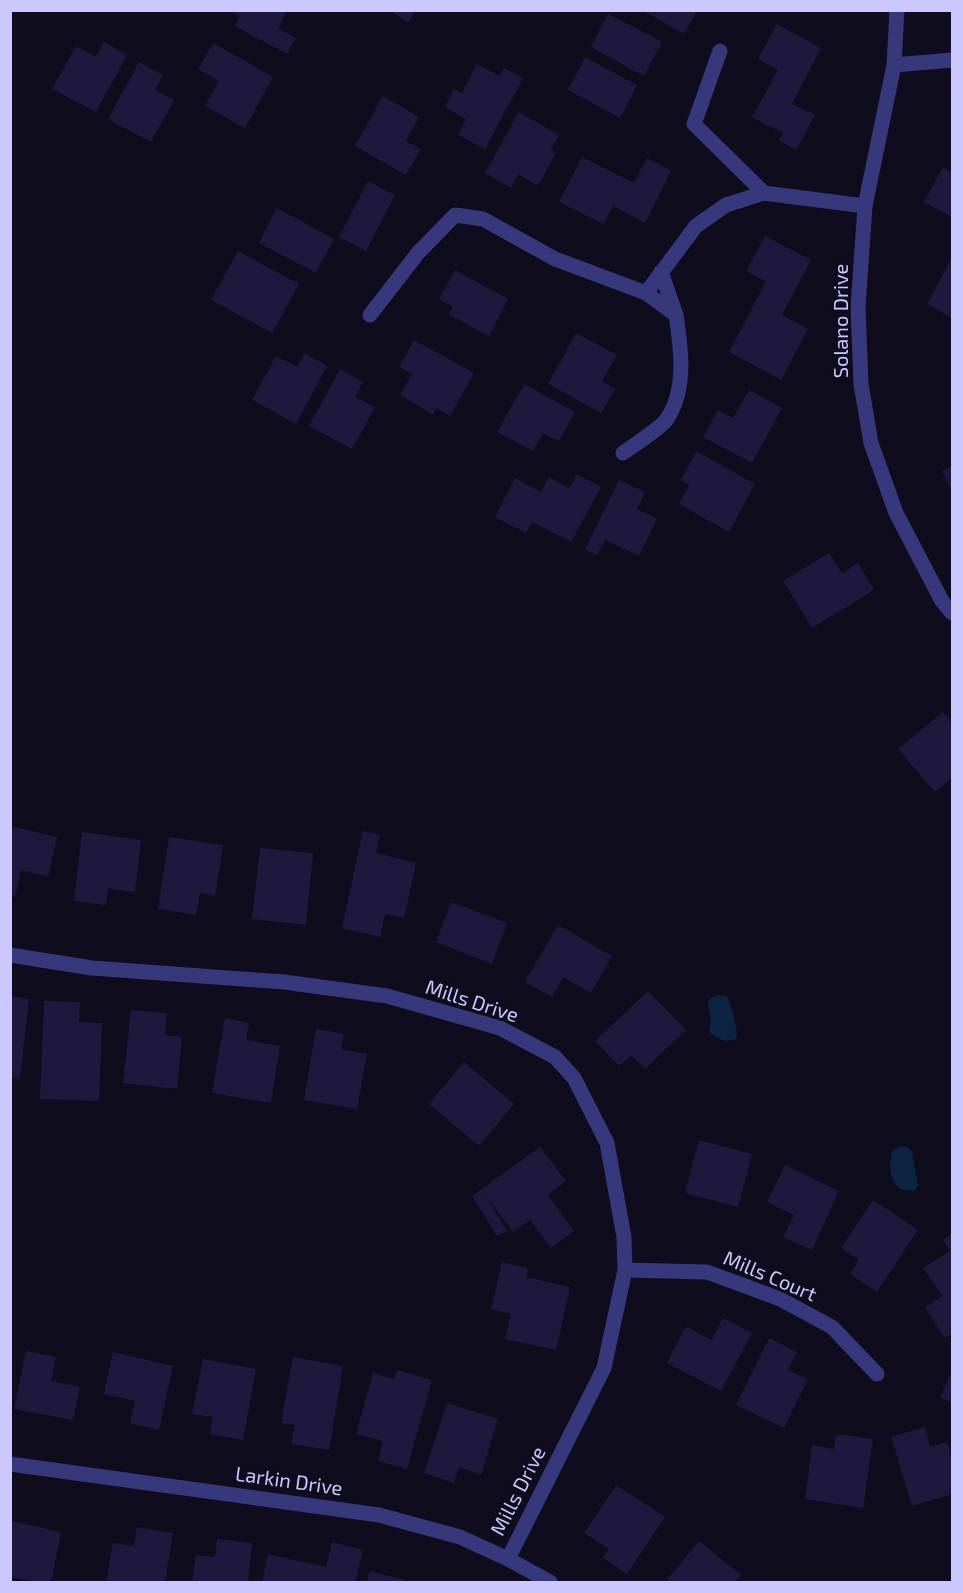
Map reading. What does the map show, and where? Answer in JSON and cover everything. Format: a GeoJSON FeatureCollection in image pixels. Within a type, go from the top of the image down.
{"type":"FeatureCollection","features":[{"type":"Feature","properties":{"kind":"street","name":"Solano Drive"},"geometry":{"type":"LineString","coordinates":[[897,10],[894,65],[865,206],[858,307],[861,384],[871,443],[896,513],[942,601],[952,614]]}},
{"type":"Feature","properties":{"kind":"street"},"geometry":{"type":"LineString","coordinates":[[720,51],[694,124],[764,193]]}},
{"type":"Feature","properties":{"kind":"street"},"geometry":{"type":"LineString","coordinates":[[894,65],[952,60]]}},
{"type":"Feature","properties":{"kind":"street"},"geometry":{"type":"LineString","coordinates":[[646,293],[696,226],[726,205],[764,193],[865,206]]}},
{"type":"Feature","properties":{"kind":"street"},"geometry":{"type":"LineString","coordinates":[[370,315],[418,253],[455,215],[483,219],[555,259],[646,293],[676,315]]}},
{"type":"Feature","properties":{"kind":"street"},"geometry":{"type":"LineString","coordinates":[[623,453],[667,420],[677,395],[682,352],[676,315],[661,272]]}},
{"type":"Feature","properties":{"kind":"street","name":"Mills Drive"},"geometry":{"type":"LineString","coordinates":[[10,955],[92,968],[284,982],[387,996],[500,1028],[555,1057],[574,1078],[608,1143],[624,1237],[625,1270],[604,1368],[508,1559]]}},
{"type":"Feature","properties":{"kind":"street","name":"Mills Court"},"geometry":{"type":"LineString","coordinates":[[625,1270],[707,1272],[780,1299],[832,1327],[877,1374]]}},
{"type":"Feature","properties":{"kind":"street","name":"Larkin Drive"},"geometry":{"type":"LineString","coordinates":[[10,1464],[379,1515],[460,1537],[550,1582]]}},
{"type":"Feature","properties":{"kind":"water"},"geometry":{"type":"Polygon","coordinates":[[[719,995],[727,996],[736,1025],[736,1039],[729,1041],[721,1039],[709,1032],[711,1018],[709,999],[719,995]]]}},
{"type":"Feature","properties":{"kind":"water"},"geometry":{"type":"Polygon","coordinates":[[[902,1146],[912,1152],[918,1186],[914,1191],[900,1189],[892,1176],[890,1161],[893,1150],[902,1146]]]}},
{"type":"Feature","properties":{"kind":"building"},"geometry":{"type":"Polygon","coordinates":[[[229,10],[287,10],[278,28],[296,38],[287,54],[235,26],[240,16],[229,10]]]}},
{"type":"Feature","properties":{"kind":"building"},"geometry":{"type":"Polygon","coordinates":[[[388,10],[416,10],[409,22],[388,10]]]}},
{"type":"Feature","properties":{"kind":"building"},"geometry":{"type":"Polygon","coordinates":[[[642,10],[697,10],[684,34],[642,10]]]}},
{"type":"Feature","properties":{"kind":"building"},"geometry":{"type":"Polygon","coordinates":[[[608,14],[662,42],[644,76],[591,47],[608,14]]]}},
{"type":"Feature","properties":{"kind":"building"},"geometry":{"type":"Polygon","coordinates":[[[777,24],[821,48],[792,104],[815,115],[796,150],[779,140],[783,133],[752,117],[778,70],[758,59],[777,24]]]}},
{"type":"Feature","properties":{"kind":"building"},"geometry":{"type":"Polygon","coordinates":[[[104,42],[127,55],[96,112],[52,89],[76,46],[96,57],[104,42]]]}},
{"type":"Feature","properties":{"kind":"building"},"geometry":{"type":"Polygon","coordinates":[[[213,43],[273,77],[245,128],[205,106],[219,81],[198,69],[213,43]]]}},
{"type":"Feature","properties":{"kind":"building"},"geometry":{"type":"Polygon","coordinates":[[[585,57],[637,85],[620,118],[568,90],[585,57]]]}},
{"type":"Feature","properties":{"kind":"building"},"geometry":{"type":"Polygon","coordinates":[[[139,62],[163,75],[155,90],[174,100],[151,142],[108,119],[139,62]]]}},
{"type":"Feature","properties":{"kind":"building"},"geometry":{"type":"Polygon","coordinates":[[[477,64],[500,76],[504,68],[523,78],[485,149],[458,135],[466,119],[445,107],[454,89],[462,93],[477,64]]]}},
{"type":"Feature","properties":{"kind":"building"},"geometry":{"type":"Polygon","coordinates":[[[383,96],[419,117],[406,141],[421,149],[406,175],[355,146],[383,96]]]}},
{"type":"Feature","properties":{"kind":"building"},"geometry":{"type":"Polygon","coordinates":[[[519,112],[559,135],[551,150],[556,153],[538,186],[518,174],[511,188],[485,173],[519,112]]]}},
{"type":"Feature","properties":{"kind":"building"},"geometry":{"type":"Polygon","coordinates":[[[582,157],[634,183],[647,158],[671,171],[645,223],[613,206],[603,224],[559,202],[582,157]]]}},
{"type":"Feature","properties":{"kind":"building"},"geometry":{"type":"Polygon","coordinates":[[[943,167],[952,172],[952,217],[924,202],[943,167]]]}},
{"type":"Feature","properties":{"kind":"building"},"geometry":{"type":"Polygon","coordinates":[[[368,181],[395,195],[366,251],[339,237],[368,181]]]}},
{"type":"Feature","properties":{"kind":"building"},"geometry":{"type":"Polygon","coordinates":[[[277,208],[334,239],[316,273],[259,243],[277,208]]]}},
{"type":"Feature","properties":{"kind":"building"},"geometry":{"type":"Polygon","coordinates":[[[765,236],[811,260],[782,315],[808,329],[781,380],[729,352],[766,282],[746,271],[765,236]]]}},
{"type":"Feature","properties":{"kind":"building"},"geometry":{"type":"Polygon","coordinates":[[[238,251],[299,284],[272,333],[211,300],[238,251]]]}},
{"type":"Feature","properties":{"kind":"building"},"geometry":{"type":"Polygon","coordinates":[[[952,260],[952,318],[927,304],[952,260]]]}},
{"type":"Feature","properties":{"kind":"building"},"geometry":{"type":"Polygon","coordinates":[[[455,270],[508,299],[489,336],[449,315],[453,307],[439,299],[455,270]]]}},
{"type":"Feature","properties":{"kind":"building"},"geometry":{"type":"Polygon","coordinates":[[[576,333],[617,355],[602,381],[615,389],[601,413],[548,384],[576,333]]]}},
{"type":"Feature","properties":{"kind":"building"},"geometry":{"type":"Polygon","coordinates":[[[414,340],[474,373],[450,416],[436,408],[433,414],[400,395],[412,374],[399,367],[414,340]]]}},
{"type":"Feature","properties":{"kind":"building"},"geometry":{"type":"Polygon","coordinates":[[[305,353],[327,366],[296,424],[252,400],[276,356],[297,367],[305,353]]]}},
{"type":"Feature","properties":{"kind":"building"},"geometry":{"type":"Polygon","coordinates":[[[340,369],[363,382],[355,397],[375,407],[352,449],[309,426],[340,369]]]}},
{"type":"Feature","properties":{"kind":"building"},"geometry":{"type":"Polygon","coordinates":[[[524,384],[575,412],[559,441],[543,433],[533,451],[497,432],[524,384]]]}},
{"type":"Feature","properties":{"kind":"building"},"geometry":{"type":"Polygon","coordinates":[[[749,390],[782,408],[752,463],[703,437],[718,410],[733,418],[749,390]]]}},
{"type":"Feature","properties":{"kind":"building"},"geometry":{"type":"Polygon","coordinates":[[[696,451],[755,484],[729,532],[679,504],[689,485],[681,480],[696,451]]]}},
{"type":"Feature","properties":{"kind":"building"},"geometry":{"type":"Polygon","coordinates":[[[952,466],[952,491],[942,471],[952,466]]]}},
{"type":"Feature","properties":{"kind":"building"},"geometry":{"type":"Polygon","coordinates":[[[577,474],[601,487],[571,542],[532,522],[526,533],[495,517],[515,478],[541,492],[549,477],[569,488],[577,474]]]}},
{"type":"Feature","properties":{"kind":"building"},"geometry":{"type":"Polygon","coordinates":[[[619,480],[645,492],[637,509],[657,519],[639,556],[605,540],[597,555],[585,549],[619,480]]]}},
{"type":"Feature","properties":{"kind":"building"},"geometry":{"type":"Polygon","coordinates":[[[829,553],[842,573],[858,563],[874,590],[812,628],[783,581],[829,553]]]}},
{"type":"Feature","properties":{"kind":"building"},"geometry":{"type":"Polygon","coordinates":[[[943,712],[952,723],[952,778],[935,792],[898,749],[943,712]]]}},
{"type":"Feature","properties":{"kind":"building"},"geometry":{"type":"Polygon","coordinates":[[[10,826],[57,837],[48,876],[21,870],[15,897],[10,896],[10,826]]]}},
{"type":"Feature","properties":{"kind":"building"},"geometry":{"type":"Polygon","coordinates":[[[363,831],[380,835],[376,853],[416,863],[404,918],[385,914],[380,937],[342,928],[363,831]]]}},
{"type":"Feature","properties":{"kind":"building"},"geometry":{"type":"Polygon","coordinates":[[[82,832],[141,840],[135,892],[108,889],[106,905],[74,901],[82,832]]]}},
{"type":"Feature","properties":{"kind":"building"},"geometry":{"type":"Polygon","coordinates":[[[169,837],[223,845],[215,896],[200,893],[196,915],[158,909],[169,837]]]}},
{"type":"Feature","properties":{"kind":"building"},"geometry":{"type":"Polygon","coordinates":[[[260,848],[313,853],[306,925],[252,919],[260,848]]]}},
{"type":"Feature","properties":{"kind":"building"},"geometry":{"type":"Polygon","coordinates":[[[451,902],[507,923],[492,964],[436,942],[451,902]]]}},
{"type":"Feature","properties":{"kind":"building"},"geometry":{"type":"Polygon","coordinates":[[[558,925],[612,956],[591,993],[563,977],[552,997],[525,982],[558,925]]]}},
{"type":"Feature","properties":{"kind":"building"},"geometry":{"type":"Polygon","coordinates":[[[648,991],[686,1030],[645,1069],[632,1055],[619,1066],[595,1041],[648,991]]]}},
{"type":"Feature","properties":{"kind":"building"},"geometry":{"type":"Polygon","coordinates":[[[10,996],[29,999],[20,1079],[10,1078],[10,996]]]}},
{"type":"Feature","properties":{"kind":"building"},"geometry":{"type":"Polygon","coordinates":[[[44,1001],[80,1002],[79,1022],[102,1023],[99,1101],[40,1099],[44,1001]]]}},
{"type":"Feature","properties":{"kind":"building"},"geometry":{"type":"Polygon","coordinates":[[[131,1010],[167,1013],[165,1035],[182,1037],[177,1089],[123,1083],[131,1010]]]}},
{"type":"Feature","properties":{"kind":"building"},"geometry":{"type":"Polygon","coordinates":[[[225,1018],[249,1023],[246,1040],[280,1046],[271,1103],[212,1093],[225,1018]]]}},
{"type":"Feature","properties":{"kind":"building"},"geometry":{"type":"Polygon","coordinates":[[[316,1029],[344,1034],[341,1049],[367,1054],[357,1109],[304,1100],[316,1029]]]}},
{"type":"Feature","properties":{"kind":"building"},"geometry":{"type":"Polygon","coordinates":[[[464,1062],[514,1104],[479,1146],[429,1104],[464,1062]]]}},
{"type":"Feature","properties":{"kind":"building"},"geometry":{"type":"Polygon","coordinates":[[[699,1140],[752,1154],[738,1207],[685,1193],[699,1140]]]}},
{"type":"Feature","properties":{"kind":"building"},"geometry":{"type":"Polygon","coordinates":[[[540,1147],[566,1181],[548,1195],[574,1231],[551,1248],[530,1220],[513,1232],[484,1193],[507,1231],[497,1236],[472,1196],[540,1147]]]}},
{"type":"Feature","properties":{"kind":"building"},"geometry":{"type":"Polygon","coordinates":[[[785,1165],[839,1191],[812,1250],[783,1237],[794,1215],[767,1202],[785,1165]]]}},
{"type":"Feature","properties":{"kind":"building"},"geometry":{"type":"Polygon","coordinates":[[[873,1200],[918,1230],[877,1292],[850,1274],[859,1260],[841,1248],[873,1200]]]}},
{"type":"Feature","properties":{"kind":"building"},"geometry":{"type":"Polygon","coordinates":[[[952,1234],[952,1333],[945,1338],[925,1308],[942,1296],[923,1268],[950,1251],[943,1240],[952,1234]]]}},
{"type":"Feature","properties":{"kind":"building"},"geometry":{"type":"Polygon","coordinates":[[[502,1262],[528,1268],[526,1277],[570,1287],[556,1350],[505,1339],[511,1314],[491,1309],[502,1262]]]}},
{"type":"Feature","properties":{"kind":"building"},"geometry":{"type":"Polygon","coordinates":[[[723,1318],[752,1333],[721,1391],[667,1363],[686,1326],[711,1340],[723,1318]]]}},
{"type":"Feature","properties":{"kind":"building"},"geometry":{"type":"Polygon","coordinates":[[[769,1338],[797,1352],[788,1370],[808,1379],[784,1428],[736,1405],[769,1338]]]}},
{"type":"Feature","properties":{"kind":"building"},"geometry":{"type":"Polygon","coordinates":[[[26,1351],[56,1357],[51,1381],[80,1387],[73,1420],[14,1409],[26,1351]]]}},
{"type":"Feature","properties":{"kind":"building"},"geometry":{"type":"Polygon","coordinates":[[[113,1352],[173,1366],[159,1430],[130,1423],[135,1401],[104,1394],[113,1352]]]}},
{"type":"Feature","properties":{"kind":"building"},"geometry":{"type":"Polygon","coordinates":[[[293,1357],[343,1366],[329,1450],[291,1444],[295,1425],[281,1423],[293,1357]]]}},
{"type":"Feature","properties":{"kind":"building"},"geometry":{"type":"Polygon","coordinates":[[[203,1359],[256,1369],[243,1440],[210,1434],[213,1417],[192,1414],[203,1359]]]}},
{"type":"Feature","properties":{"kind":"building"},"geometry":{"type":"Polygon","coordinates":[[[397,1370],[432,1380],[407,1469],[378,1461],[383,1441],[356,1434],[373,1373],[394,1379],[397,1370]]]}},
{"type":"Feature","properties":{"kind":"building"},"geometry":{"type":"Polygon","coordinates":[[[952,1371],[952,1403],[940,1397],[952,1371]]]}},
{"type":"Feature","properties":{"kind":"building"},"geometry":{"type":"Polygon","coordinates":[[[447,1403],[498,1419],[481,1475],[459,1467],[454,1483],[424,1473],[447,1403]]]}},
{"type":"Feature","properties":{"kind":"building"},"geometry":{"type":"Polygon","coordinates":[[[925,1427],[930,1447],[947,1442],[952,1459],[952,1494],[912,1506],[891,1437],[925,1427]]]}},
{"type":"Feature","properties":{"kind":"building"},"geometry":{"type":"Polygon","coordinates":[[[836,1434],[873,1439],[863,1508],[805,1499],[812,1445],[834,1449],[836,1434]]]}},
{"type":"Feature","properties":{"kind":"building"},"geometry":{"type":"Polygon","coordinates":[[[616,1485],[665,1517],[627,1574],[603,1558],[609,1549],[584,1533],[616,1485]]]}},
{"type":"Feature","properties":{"kind":"building"},"geometry":{"type":"Polygon","coordinates":[[[11,1521],[61,1532],[51,1582],[10,1577],[11,1521]]]}},
{"type":"Feature","properties":{"kind":"building"},"geometry":{"type":"Polygon","coordinates":[[[137,1527],[173,1533],[165,1582],[106,1582],[113,1543],[134,1546],[137,1527]]]}},
{"type":"Feature","properties":{"kind":"building"},"geometry":{"type":"Polygon","coordinates":[[[217,1539],[252,1543],[248,1582],[192,1582],[196,1555],[215,1557],[217,1539]]]}},
{"type":"Feature","properties":{"kind":"building"},"geometry":{"type":"Polygon","coordinates":[[[699,1541],[741,1575],[735,1582],[670,1582],[667,1580],[699,1541]]]}},
{"type":"Feature","properties":{"kind":"building"},"geometry":{"type":"Polygon","coordinates":[[[332,1542],[363,1550],[355,1582],[262,1582],[268,1554],[326,1567],[332,1542]]]}},
{"type":"Feature","properties":{"kind":"building"},"geometry":{"type":"Polygon","coordinates":[[[370,1571],[412,1582],[367,1582],[370,1571]]]}}]}
